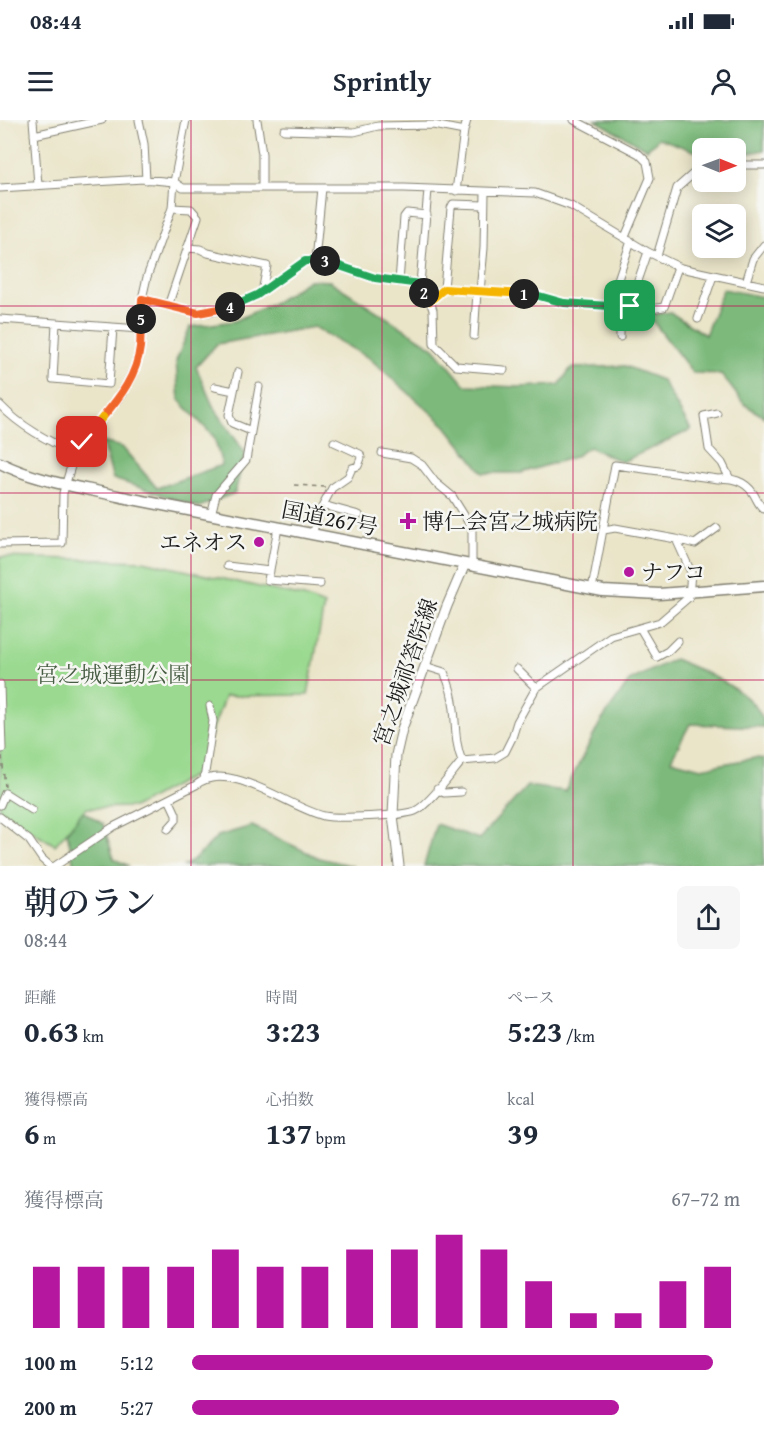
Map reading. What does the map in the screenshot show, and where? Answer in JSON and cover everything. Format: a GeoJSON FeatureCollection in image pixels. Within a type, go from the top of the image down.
{"type":"FeatureCollection","features":[{"type":"Feature","properties":{"kind":"highway","name":"国道267号"},"geometry":{"type":"LineString","coordinates":[[0,463],[45,481],[66,483],[122,497],[592,590],[642,594],[764,586]]}},
{"type":"Feature","properties":{"kind":"main road","name":"宮之城祁答院線"},"geometry":{"type":"LineString","coordinates":[[399,866],[393,815],[396,755],[402,729],[447,606],[468,565]]}},
{"type":"Feature","properties":{"kind":"street"},"geometry":{"type":"LineString","coordinates":[[33,120],[38,185]]}},
{"type":"Feature","properties":{"kind":"street"},"geometry":{"type":"LineString","coordinates":[[34,135],[102,120]]}},
{"type":"Feature","properties":{"kind":"street"},"geometry":{"type":"LineString","coordinates":[[138,120],[144,144],[146,180]]}},
{"type":"Feature","properties":{"kind":"street"},"geometry":{"type":"LineString","coordinates":[[0,544],[62,543],[63,493],[75,453],[120,397],[136,365],[140,347],[142,299],[147,277],[172,208],[174,182],[186,120]]}},
{"type":"Feature","properties":{"kind":"street"},"geometry":{"type":"LineString","coordinates":[[257,120],[262,154],[262,187]]}},
{"type":"Feature","properties":{"kind":"street"},"geometry":{"type":"LineString","coordinates":[[315,131],[316,120]]}},
{"type":"Feature","properties":{"kind":"street"},"geometry":{"type":"LineString","coordinates":[[456,191],[467,120]]}},
{"type":"Feature","properties":{"kind":"street"},"geometry":{"type":"LineString","coordinates":[[574,120],[639,154],[647,162],[650,178],[628,239],[609,306]]}},
{"type":"Feature","properties":{"kind":"street"},"geometry":{"type":"LineString","coordinates":[[284,130],[354,132],[378,126],[433,125],[464,131]]}},
{"type":"Feature","properties":{"kind":"street"},"geometry":{"type":"LineString","coordinates":[[746,165],[764,165]]}},
{"type":"Feature","properties":{"kind":"street"},"geometry":{"type":"LineString","coordinates":[[657,256],[677,188],[692,175]]}},
{"type":"Feature","properties":{"kind":"street"},"geometry":{"type":"LineString","coordinates":[[0,188],[146,180],[174,182],[183,188],[262,187],[534,193],[571,206],[648,252],[678,267],[764,286]]}},
{"type":"Feature","properties":{"kind":"street"},"geometry":{"type":"LineString","coordinates":[[315,261],[322,188]]}},
{"type":"Feature","properties":{"kind":"street"},"geometry":{"type":"LineString","coordinates":[[428,190],[420,284],[433,310],[434,344],[456,366],[504,370]]}},
{"type":"Feature","properties":{"kind":"street"},"geometry":{"type":"LineString","coordinates":[[474,336],[485,192]]}},
{"type":"Feature","properties":{"kind":"street"},"geometry":{"type":"LineString","coordinates":[[430,301],[444,289],[453,204],[484,205]]}},
{"type":"Feature","properties":{"kind":"street"},"geometry":{"type":"LineString","coordinates":[[168,306],[198,217],[191,209],[172,208]]}},
{"type":"Feature","properties":{"kind":"street"},"geometry":{"type":"LineString","coordinates":[[399,282],[404,217],[407,213],[427,215]]}},
{"type":"Feature","properties":{"kind":"street"},"geometry":{"type":"LineString","coordinates":[[746,282],[753,259],[764,245]]}},
{"type":"Feature","properties":{"kind":"street"},"geometry":{"type":"LineString","coordinates":[[187,248],[200,249],[208,253],[267,266],[262,292]]}},
{"type":"Feature","properties":{"kind":"street"},"geometry":{"type":"LineString","coordinates":[[630,306],[648,252]]}},
{"type":"Feature","properties":{"kind":"street"},"geometry":{"type":"LineString","coordinates":[[142,299],[198,313],[212,312],[233,306],[262,292],[305,261],[323,261],[375,278],[420,284]]}},
{"type":"Feature","properties":{"kind":"street"},"geometry":{"type":"LineString","coordinates":[[444,289],[532,294],[564,303],[609,306],[620,309],[630,306],[643,310],[664,307],[678,267]]}},
{"type":"Feature","properties":{"kind":"street"},"geometry":{"type":"LineString","coordinates":[[698,320],[713,276]]}},
{"type":"Feature","properties":{"kind":"street"},"geometry":{"type":"LineString","coordinates":[[620,309],[620,338]]}},
{"type":"Feature","properties":{"kind":"street"},"geometry":{"type":"LineString","coordinates":[[0,319],[140,329]]}},
{"type":"Feature","properties":{"kind":"street"},"geometry":{"type":"LineString","coordinates":[[57,323],[53,379],[75,381],[109,384],[113,328]]}},
{"type":"Feature","properties":{"kind":"street"},"geometry":{"type":"LineString","coordinates":[[238,372],[229,415],[232,423],[251,430]]}},
{"type":"Feature","properties":{"kind":"street"},"geometry":{"type":"LineString","coordinates":[[215,387],[234,391]]}},
{"type":"Feature","properties":{"kind":"street"},"geometry":{"type":"LineString","coordinates":[[211,515],[216,495],[246,460],[259,387]]}},
{"type":"Feature","properties":{"kind":"street"},"geometry":{"type":"LineString","coordinates":[[0,405],[9,415],[31,431],[75,453]]}},
{"type":"Feature","properties":{"kind":"street"},"geometry":{"type":"LineString","coordinates":[[717,413],[704,416],[709,449],[722,463],[729,477]]}},
{"type":"Feature","properties":{"kind":"street"},"geometry":{"type":"LineString","coordinates":[[334,442],[360,454],[358,466]]}},
{"type":"Feature","properties":{"kind":"street"},"geometry":{"type":"LineString","coordinates":[[382,453],[411,458],[422,465],[435,482],[452,496],[472,528],[468,565]]}},
{"type":"Feature","properties":{"kind":"street"},"geometry":{"type":"LineString","coordinates":[[592,590],[615,465],[718,479],[729,477],[749,487],[759,506],[764,509]]}},
{"type":"Feature","properties":{"kind":"street"},"geometry":{"type":"LineString","coordinates":[[312,534],[332,488],[348,477],[352,468],[358,466],[367,468]]}},
{"type":"Feature","properties":{"kind":"street"},"geometry":{"type":"LineString","coordinates":[[323,505],[359,515]]}},
{"type":"Feature","properties":{"kind":"street"},"geometry":{"type":"LineString","coordinates":[[278,528],[268,580],[320,584]]}},
{"type":"Feature","properties":{"kind":"street"},"geometry":{"type":"LineString","coordinates":[[604,530],[615,528],[695,544],[717,528]]}},
{"type":"Feature","properties":{"kind":"street"},"geometry":{"type":"LineString","coordinates":[[55,866],[113,827],[204,779],[220,776],[235,779],[278,795],[304,809],[324,816],[343,818],[416,811],[426,804],[462,761],[495,758],[505,752],[517,723],[536,688],[612,636],[660,622],[687,600],[690,592],[691,572],[676,539]]}},
{"type":"Feature","properties":{"kind":"street"},"geometry":{"type":"LineString","coordinates":[[227,566],[270,572]]}},
{"type":"Feature","properties":{"kind":"street"},"geometry":{"type":"LineString","coordinates":[[640,628],[657,657],[668,651],[678,640]]}},
{"type":"Feature","properties":{"kind":"street"},"geometry":{"type":"LineString","coordinates":[[425,666],[444,672],[454,706],[456,746],[462,761]]}},
{"type":"Feature","properties":{"kind":"street"},"geometry":{"type":"LineString","coordinates":[[517,669],[536,688]]}},
{"type":"Feature","properties":{"kind":"street"},"geometry":{"type":"LineString","coordinates":[[2,683],[2,749]]}},
{"type":"Feature","properties":{"kind":"street"},"geometry":{"type":"LineString","coordinates":[[204,779],[213,721],[210,706]]}},
{"type":"Feature","properties":{"kind":"street"},"geometry":{"type":"LineString","coordinates":[[437,789],[444,793],[461,792]]}},
{"type":"Feature","properties":{"kind":"street"},"geometry":{"type":"LineString","coordinates":[[0,805],[5,793],[32,810]]}},
{"type":"Feature","properties":{"kind":"street"},"geometry":{"type":"LineString","coordinates":[[168,829],[176,820],[176,814],[169,799]]}},
{"type":"Feature","properties":{"kind":"street"},"geometry":{"type":"LineString","coordinates":[[0,817],[29,840],[42,859],[50,866]]}},
{"type":"Feature","properties":{"kind":"path"},"geometry":{"type":"LineString","coordinates":[[294,485],[332,488]]}},
{"type":"Feature","properties":{"kind":"path"},"geometry":{"type":"LineString","coordinates":[[2,749],[5,793]]}},
{"type":"Feature","properties":{"kind":"green space"},"geometry":{"type":"Polygon","coordinates":[[[595,120],[764,120],[764,150],[746,154],[746,138],[692,138],[692,150],[659,138],[647,149],[595,120]]]}},
{"type":"Feature","properties":{"kind":"green space"},"geometry":{"type":"Polygon","coordinates":[[[309,280],[330,281],[434,348],[465,385],[520,387],[559,385],[571,368],[625,366],[662,380],[691,430],[622,462],[589,447],[574,457],[521,473],[483,473],[446,426],[369,358],[314,327],[217,344],[196,367],[213,406],[245,453],[235,493],[199,507],[113,479],[102,442],[122,447],[157,488],[222,465],[214,437],[179,400],[176,361],[190,327],[235,321],[277,301],[309,280]]]}},
{"type":"Feature","properties":{"kind":"green space"},"geometry":{"type":"Polygon","coordinates":[[[723,289],[764,297],[764,417],[744,404],[721,374],[693,373],[648,315],[670,312],[705,335],[723,289]]]}},
{"type":"Feature","properties":{"kind":"green space","name":"宮之城運動公園"},"geometry":{"type":"Polygon","coordinates":[[[0,557],[143,561],[304,597],[324,605],[308,695],[225,696],[196,774],[135,807],[87,808],[55,845],[0,811],[0,557]]]}},
{"type":"Feature","properties":{"kind":"green space"},"geometry":{"type":"Polygon","coordinates":[[[674,659],[713,676],[742,694],[761,715],[764,727],[690,724],[671,760],[701,768],[755,758],[764,759],[764,866],[424,866],[436,824],[479,839],[527,786],[565,791],[600,723],[629,681],[674,659]]]}},
{"type":"Feature","properties":{"kind":"green space"},"geometry":{"type":"Polygon","coordinates":[[[83,811],[103,824],[114,859],[129,866],[74,866],[67,832],[83,811]]]}},
{"type":"Feature","properties":{"kind":"green space"},"geometry":{"type":"Polygon","coordinates":[[[252,826],[319,858],[353,866],[184,866],[195,859],[218,836],[252,826]]]}},
{"type":"Feature","properties":{"kind":"place","name":"博仁会宮之城病院"},"geometry":{"type":"Point","coordinates":[408,521]}},
{"type":"Feature","properties":{"kind":"place","name":"エネオス"},"geometry":{"type":"Point","coordinates":[259,542]}},
{"type":"Feature","properties":{"kind":"place","name":"ナフコ"},"geometry":{"type":"Point","coordinates":[629,572]}},
{"type":"Feature","properties":{"kind":"route"},"geometry":{"type":"LineString","coordinates":[[82,442],[120,397],[136,365],[140,347],[142,299],[198,313],[212,312],[233,306],[257,295],[305,261],[323,261],[375,278],[420,284],[422,292],[430,301],[444,289],[532,294],[564,303],[609,306],[620,309],[630,306]]}}]}
